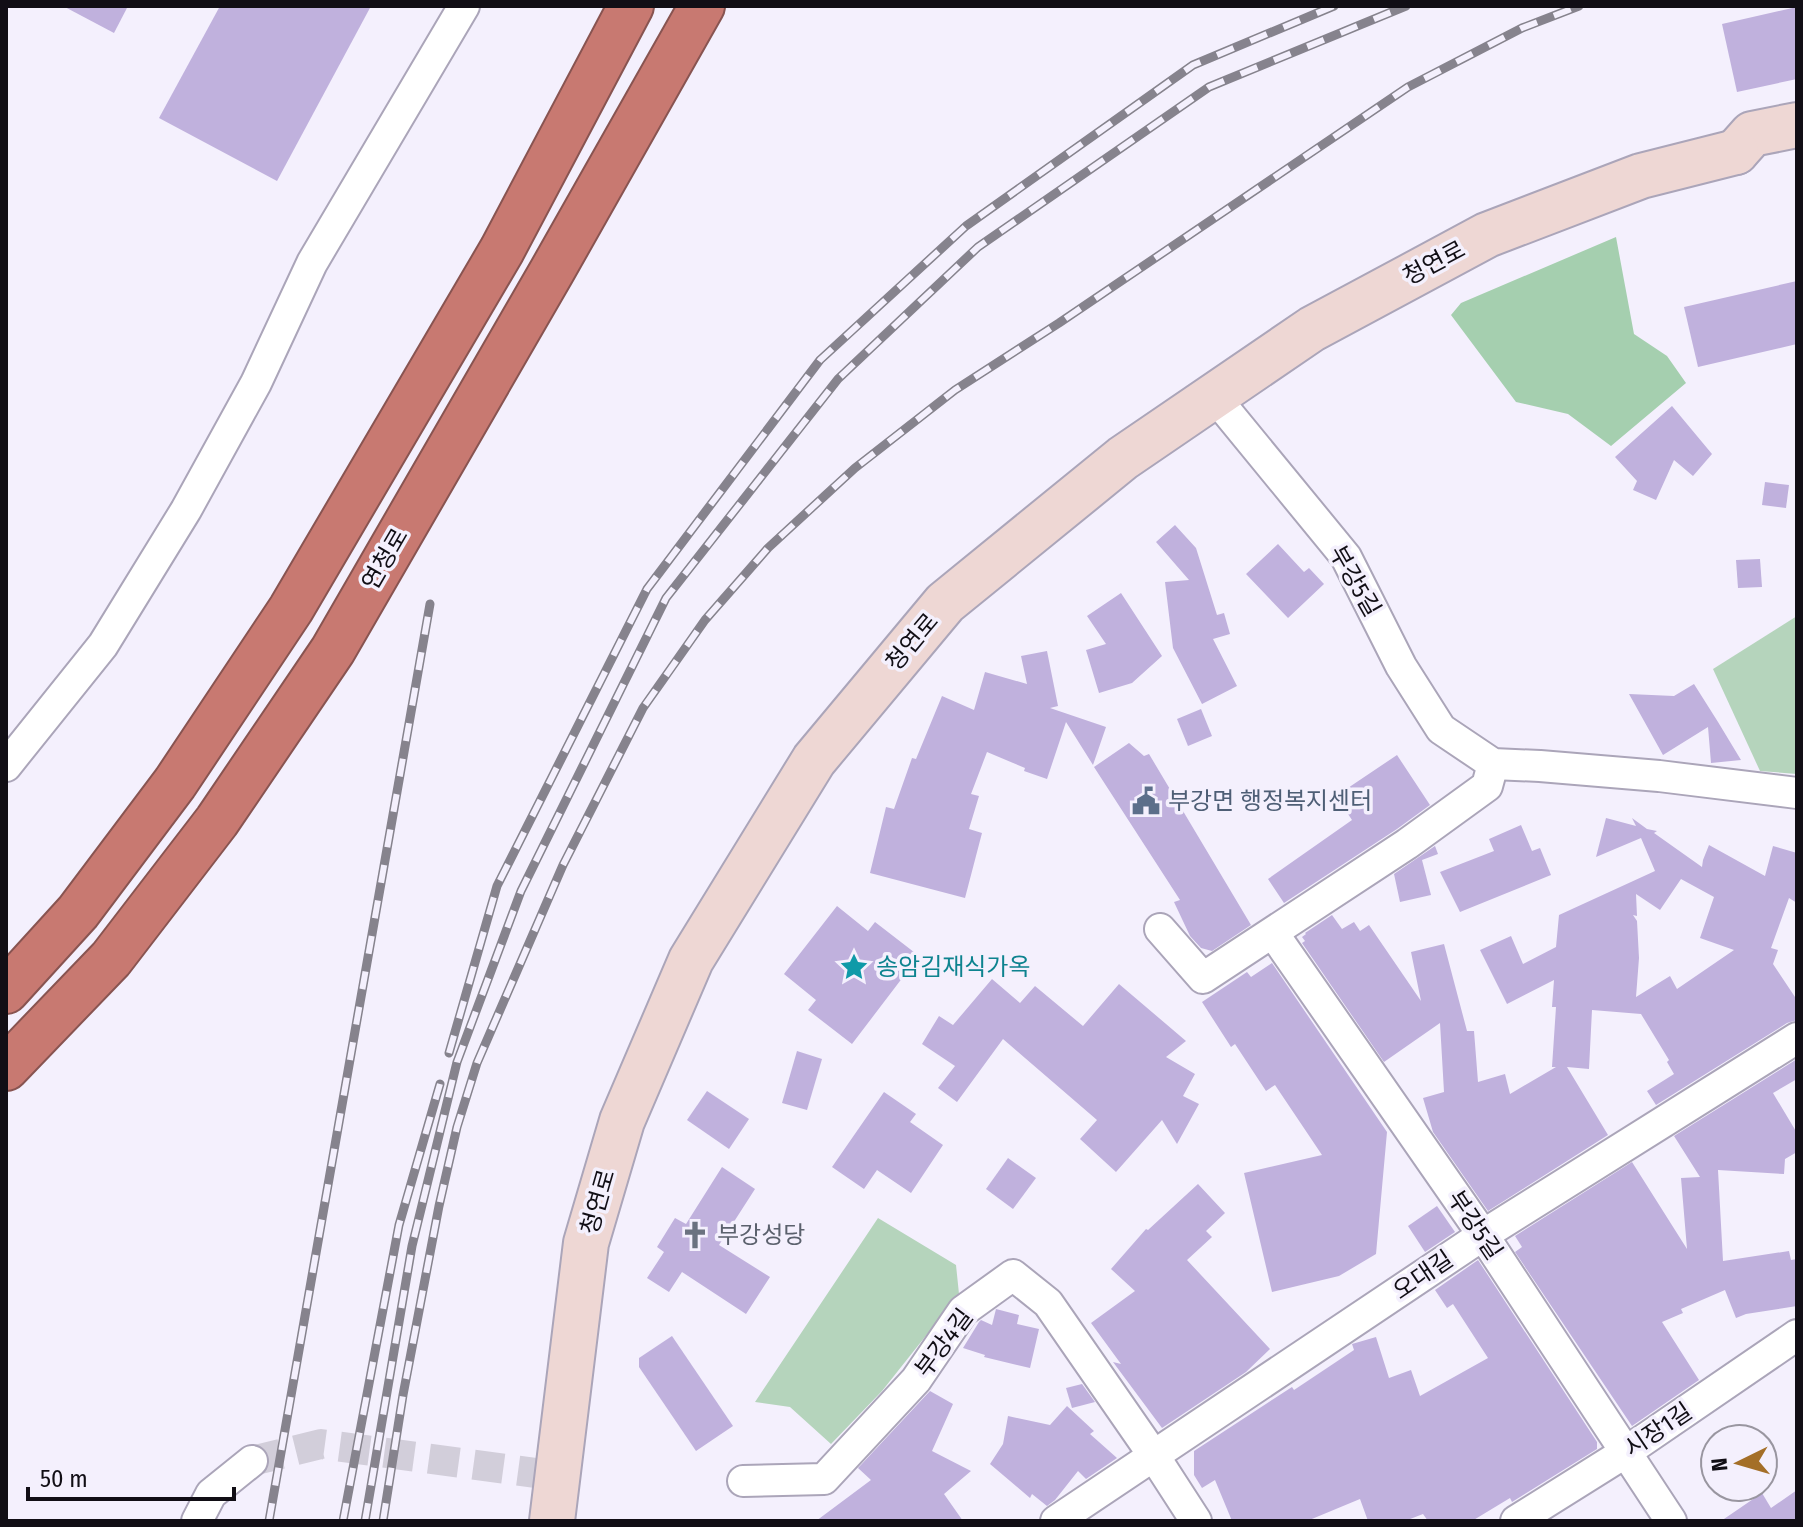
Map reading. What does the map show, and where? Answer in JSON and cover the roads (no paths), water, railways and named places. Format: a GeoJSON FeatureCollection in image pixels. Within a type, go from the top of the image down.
{"type":"FeatureCollection","features":[{"type":"Feature","properties":{"kind":"highway"},"geometry":{"type":"LineString","coordinates":[[6,991],[78,912],[166,794],[291,609],[502,250],[631,6]]}},
{"type":"Feature","properties":{"kind":"highway","name":"연청로"},"geometry":{"type":"LineString","coordinates":[[6,1068],[111,959],[217,821],[333,650],[702,6]]}},
{"type":"Feature","properties":{"kind":"main road"},"geometry":{"type":"LineString","coordinates":[[1797,125],[1752,134],[1736,152],[1758,160],[1797,155]]}},
{"type":"Feature","properties":{"kind":"main road","name":"청연로"},"geometry":{"type":"LineString","coordinates":[[552,1521],[586,1243],[622,1121],[691,960],[814,760],[945,603],[1123,458],[1312,329],[1487,235],[1641,176],[1736,152]]}},
{"type":"Feature","properties":{"kind":"street"},"geometry":{"type":"LineString","coordinates":[[6,766],[103,645],[178,524],[256,383],[312,263],[464,6]]}},
{"type":"Feature","properties":{"kind":"street","name":"부강5길"},"geometry":{"type":"LineString","coordinates":[[1214,396],[1346,557],[1401,666],[1441,729],[1493,764]]}},
{"type":"Feature","properties":{"kind":"street"},"geometry":{"type":"LineString","coordinates":[[1160,929],[1203,978],[1407,844],[1487,786],[1493,764],[1659,776],[1797,793]]}},
{"type":"Feature","properties":{"kind":"street","name":"부강5길"},"geometry":{"type":"LineString","coordinates":[[1273,933],[1483,1235],[1671,1521]]}},
{"type":"Feature","properties":{"kind":"street","name":"오대길"},"geometry":{"type":"LineString","coordinates":[[1056,1521],[1483,1235],[1797,1038]]}},
{"type":"Feature","properties":{"kind":"street","name":"부강4길"},"geometry":{"type":"LineString","coordinates":[[743,1481],[824,1479],[916,1380],[963,1311],[1013,1275],[1048,1303],[1196,1521]]}},
{"type":"Feature","properties":{"kind":"street","name":"시장1길"},"geometry":{"type":"LineString","coordinates":[[1516,1521],[1626,1452],[1797,1335]]}},
{"type":"Feature","properties":{"kind":"street"},"geometry":{"type":"LineString","coordinates":[[197,1521],[211,1494],[252,1461]]}},
{"type":"Feature","properties":{"kind":"tunnel"},"geometry":{"type":"LineString","coordinates":[[252,1461],[321,1444],[558,1476]]}},
{"type":"Feature","properties":{"kind":"railway"},"geometry":{"type":"LineString","coordinates":[[449,1053],[497,886],[647,589],[820,360],[966,226],[1193,65],[1334,6]]}},
{"type":"Feature","properties":{"kind":"railway"},"geometry":{"type":"LineString","coordinates":[[365,1521],[412,1246],[457,1062],[521,891],[666,598],[838,379],[978,247],[1209,87],[1406,6]]}},
{"type":"Feature","properties":{"kind":"railway"},"geometry":{"type":"LineString","coordinates":[[383,1521],[439,1206],[457,1127],[477,1063],[563,865],[643,708],[705,620],[768,548],[855,468],[955,390],[1408,87],[1522,28],[1579,6]]}},
{"type":"Feature","properties":{"kind":"railway"},"geometry":{"type":"LineString","coordinates":[[269,1521],[430,604]]}},
{"type":"Feature","properties":{"kind":"railway"},"geometry":{"type":"LineString","coordinates":[[343,1521],[399,1225],[440,1084]]}},
{"type":"Feature","properties":{"kind":"place","name":"부강면 행정복지센터"},"geometry":{"type":"Point","coordinates":[1146,801]}},
{"type":"Feature","properties":{"kind":"place","name":"송암김재식가옥"},"geometry":{"type":"Point","coordinates":[854,967]}},
{"type":"Feature","properties":{"kind":"place","name":"부강성당"},"geometry":{"type":"Point","coordinates":[695,1235]}}]}
